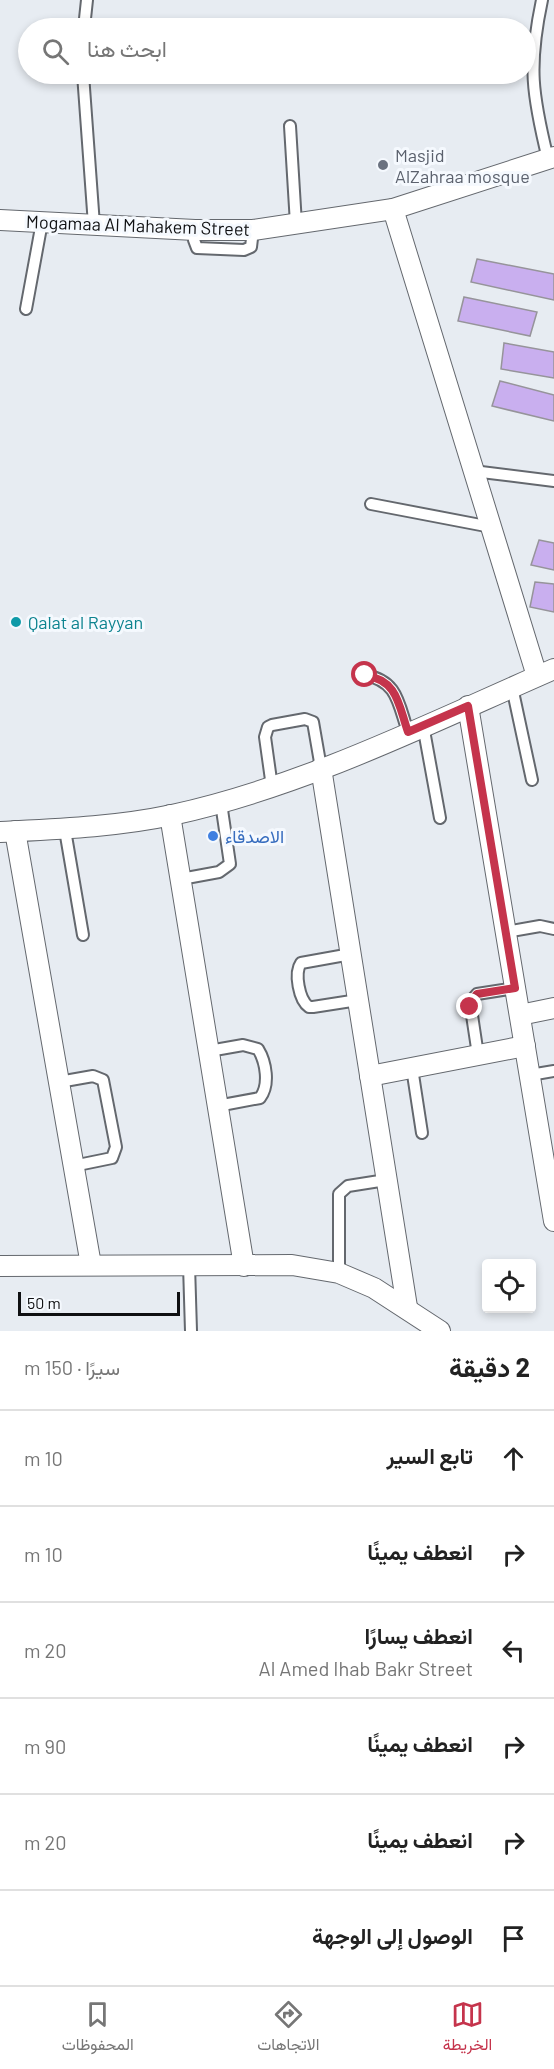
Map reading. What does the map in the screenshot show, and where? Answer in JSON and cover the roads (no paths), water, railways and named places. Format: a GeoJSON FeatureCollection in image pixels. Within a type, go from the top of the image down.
{"type":"FeatureCollection","features":[{"type":"Feature","properties":{"kind":"street","name":"Mogamaa Al Mahakem Street"},"geometry":{"type":"LineString","coordinates":[[0,220],[195,230],[252,230],[393,209],[551,158]]}},
{"type":"Feature","properties":{"kind":"street"},"geometry":{"type":"LineString","coordinates":[[91,1265],[59,1082],[8,832],[65,830],[170,815],[222,803],[321,768],[546,673],[490,526],[393,209]]}},
{"type":"Feature","properties":{"kind":"street"},"geometry":{"type":"LineString","coordinates":[[468,706],[554,1221]]}},
{"type":"Feature","properties":{"kind":"street"},"geometry":{"type":"LineString","coordinates":[[321,768],[407,1307]]}},
{"type":"Feature","properties":{"kind":"street"},"geometry":{"type":"LineString","coordinates":[[170,815],[244,1266]]}},
{"type":"Feature","properties":{"kind":"street"},"geometry":{"type":"LineString","coordinates":[[520,1015],[554,1008]]}},
{"type":"Feature","properties":{"kind":"street"},"geometry":{"type":"LineString","coordinates":[[370,1076],[525,1046]]}},
{"type":"Feature","properties":{"kind":"street"},"geometry":{"type":"LineString","coordinates":[[0,1266],[292,1265],[339,1274],[374,1287],[440,1331]]}},
{"type":"Feature","properties":{"kind":"lane"},"geometry":{"type":"LineString","coordinates":[[85,18],[87,0]]}},
{"type":"Feature","properties":{"kind":"lane"},"geometry":{"type":"LineString","coordinates":[[536,27],[542,0]]}},
{"type":"Feature","properties":{"kind":"lane"},"geometry":{"type":"LineString","coordinates":[[84,84],[94,225]]}},
{"type":"Feature","properties":{"kind":"lane"},"geometry":{"type":"LineString","coordinates":[[532,84],[534,101],[551,158]]}},
{"type":"Feature","properties":{"kind":"lane"},"geometry":{"type":"LineString","coordinates":[[290,126],[296,224]]}},
{"type":"Feature","properties":{"kind":"lane"},"geometry":{"type":"LineString","coordinates":[[26,309],[42,222]]}},
{"type":"Feature","properties":{"kind":"lane"},"geometry":{"type":"LineString","coordinates":[[473,471],[554,481]]}},
{"type":"Feature","properties":{"kind":"lane"},"geometry":{"type":"LineString","coordinates":[[370,504],[490,526]]}},
{"type":"Feature","properties":{"kind":"lane"},"geometry":{"type":"LineString","coordinates":[[365,675],[380,678],[392,688],[415,728],[440,818]]}},
{"type":"Feature","properties":{"kind":"lane"},"geometry":{"type":"LineString","coordinates":[[512,687],[532,780]]}},
{"type":"Feature","properties":{"kind":"lane"},"geometry":{"type":"LineString","coordinates":[[272,787],[265,737],[268,727],[272,725],[305,719],[313,722],[321,768]]}},
{"type":"Feature","properties":{"kind":"lane"},"geometry":{"type":"LineString","coordinates":[[181,879],[219,872],[230,864],[222,803]]}},
{"type":"Feature","properties":{"kind":"lane"},"geometry":{"type":"LineString","coordinates":[[65,830],[83,935]]}},
{"type":"Feature","properties":{"kind":"lane"},"geometry":{"type":"LineString","coordinates":[[506,932],[540,926],[554,929]]}},
{"type":"Feature","properties":{"kind":"lane"},"geometry":{"type":"LineString","coordinates":[[351,954],[301,963],[298,972],[302,1000],[309,1007],[313,1007],[358,1000]]}},
{"type":"Feature","properties":{"kind":"lane"},"geometry":{"type":"LineString","coordinates":[[478,1055],[470,1002],[477,994],[515,988]]}},
{"type":"Feature","properties":{"kind":"lane"},"geometry":{"type":"LineString","coordinates":[[209,1051],[243,1045],[258,1049],[262,1056],[267,1084],[260,1098],[218,1106]]}},
{"type":"Feature","properties":{"kind":"lane"},"geometry":{"type":"LineString","coordinates":[[412,1068],[422,1133]]}},
{"type":"Feature","properties":{"kind":"lane"},"geometry":{"type":"LineString","coordinates":[[530,1075],[554,1071]]}},
{"type":"Feature","properties":{"kind":"lane"},"geometry":{"type":"LineString","coordinates":[[59,1082],[93,1076],[103,1080],[114,1137],[116,1153],[112,1158],[73,1166]]}},
{"type":"Feature","properties":{"kind":"lane"},"geometry":{"type":"LineString","coordinates":[[339,1274],[339,1194],[348,1186],[386,1180]]}},
{"type":"Feature","properties":{"kind":"lane"},"geometry":{"type":"LineString","coordinates":[[189,1265],[191,1331]]}},
{"type":"Feature","properties":{"kind":"place","name":"Masjid AlZahraa mosque"},"geometry":{"type":"Point","coordinates":[383,165]}},
{"type":"Feature","properties":{"kind":"place","name":"Qalat al Rayyan"},"geometry":{"type":"Point","coordinates":[16,622]}},
{"type":"Feature","properties":{"kind":"place","name":"الاصدقاء"},"geometry":{"type":"Point","coordinates":[213,836]}}]}
